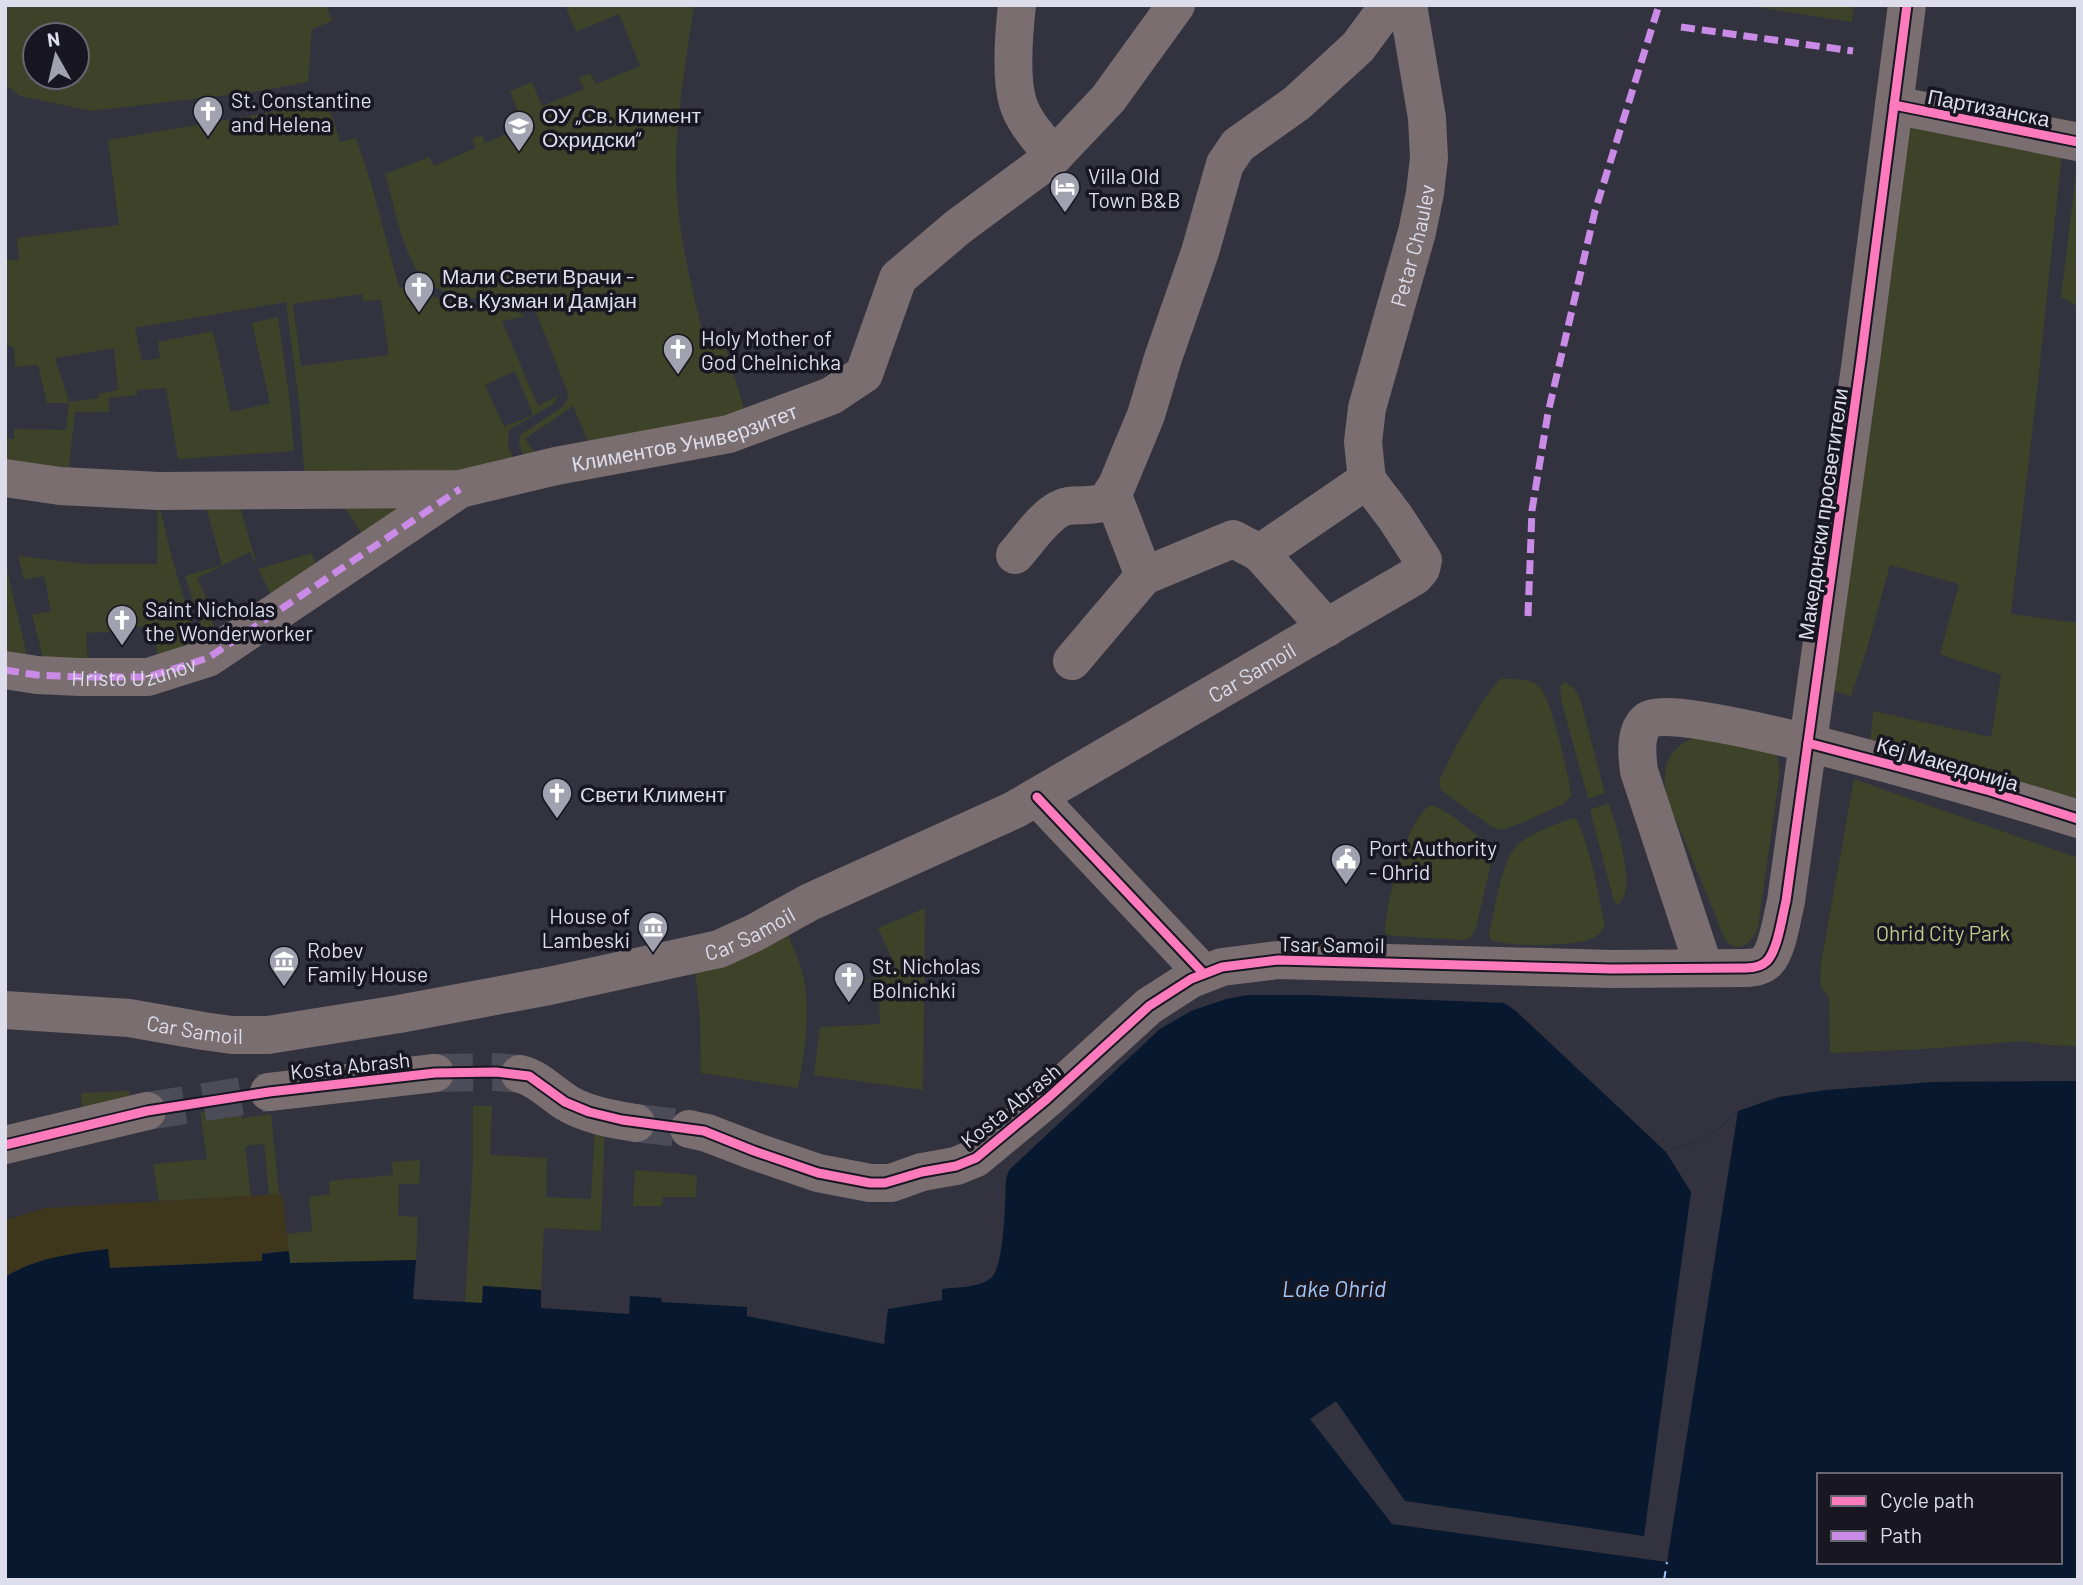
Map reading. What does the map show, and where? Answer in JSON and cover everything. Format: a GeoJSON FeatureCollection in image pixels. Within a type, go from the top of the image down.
{"type":"FeatureCollection","features":[{"type":"Feature","properties":{"kind":"street"},"geometry":{"type":"LineString","coordinates":[[1017,5],[1014,85],[1018,104],[1028,124],[1054,156]]}},
{"type":"Feature","properties":{"kind":"street","name":"Климентов Универзитет"},"geometry":{"type":"LineString","coordinates":[[5,478],[60,486],[159,491],[460,489],[556,467],[729,434],[831,396],[864,374],[898,278],[958,227],[1054,156],[1108,99],[1176,5]]}},
{"type":"Feature","properties":{"kind":"street"},"geometry":{"type":"LineString","coordinates":[[1015,555],[1048,517],[1066,506],[1093,506],[1106,502],[1122,475],[1146,415],[1200,252],[1224,164],[1238,145],[1297,103],[1338,67],[1358,47],[1389,5]]}},
{"type":"Feature","properties":{"kind":"street","name":"Petar Chaulev"},"geometry":{"type":"LineString","coordinates":[[1408,5],[1427,118],[1429,158],[1417,232],[1367,408],[1363,442],[1367,480],[1419,552],[1422,564],[1415,576]]}},
{"type":"Feature","properties":{"kind":"street","name":"Македонски просветители"},"geometry":{"type":"LineString","coordinates":[[1704,968],[1753,968],[1762,965],[1769,959],[1779,933],[1786,901],[1907,5]]}},
{"type":"Feature","properties":{"kind":"street","name":"Партизанска"},"geometry":{"type":"LineString","coordinates":[[1894,106],[2078,142]]}},
{"type":"Feature","properties":{"kind":"street"},"geometry":{"type":"LineString","coordinates":[[1260,553],[1367,480]]}},
{"type":"Feature","properties":{"kind":"street","name":"Hristo Uzunov"},"geometry":{"type":"LineString","coordinates":[[5,670],[37,675],[148,677],[208,658],[460,489]]}},
{"type":"Feature","properties":{"kind":"street"},"geometry":{"type":"LineString","coordinates":[[1112,493],[1144,576]]}},
{"type":"Feature","properties":{"kind":"street"},"geometry":{"type":"LineString","coordinates":[[1072,661],[1144,576],[1233,539],[1260,553],[1327,628]]}},
{"type":"Feature","properties":{"kind":"street","name":"Car Samoil"},"geometry":{"type":"LineString","coordinates":[[5,1010],[129,1018],[232,1035],[268,1035],[549,986],[691,956],[730,945],[810,902],[995,820],[1415,576]]}},
{"type":"Feature","properties":{"kind":"street"},"geometry":{"type":"LineString","coordinates":[[1704,968],[1643,785],[1637,750],[1644,725],[1653,718],[1677,717],[1808,743]]}},
{"type":"Feature","properties":{"kind":"street","name":"Кеј Македонија"},"geometry":{"type":"LineString","coordinates":[[1808,743],[1990,791],[2078,819]]}},
{"type":"Feature","properties":{"kind":"street"},"geometry":{"type":"LineString","coordinates":[[1037,797],[1203,973]]}},
{"type":"Feature","properties":{"kind":"street","name":"Tsar Samoil"},"geometry":{"type":"LineString","coordinates":[[1203,973],[1237,964],[1278,960],[1612,969],[1704,968]]}},
{"type":"Feature","properties":{"kind":"street","name":"Kosta Abrash"},"geometry":{"type":"LineString","coordinates":[[689,1129],[818,1173],[870,1183],[891,1183],[922,1172],[956,1166],[976,1158],[1014,1127],[1149,1006],[1203,973]]}},
{"type":"Feature","properties":{"kind":"street","name":"Kosta Abrash"},"geometry":{"type":"LineString","coordinates":[[269,1092],[435,1073]]}},
{"type":"Feature","properties":{"kind":"street"},"geometry":{"type":"LineString","coordinates":[[520,1074],[533,1079],[579,1109],[636,1123]]}},
{"type":"Feature","properties":{"kind":"street"},"geometry":{"type":"LineString","coordinates":[[5,1145],[147,1111]]}},
{"type":"Feature","properties":{"kind":"green space"},"geometry":{"type":"Polygon","coordinates":[[[5,5],[326,5],[332,21],[312,29],[308,82],[252,92],[92,111],[20,96],[5,84],[5,5]]]}},
{"type":"Feature","properties":{"kind":"green space"},"geometry":{"type":"Polygon","coordinates":[[[565,5],[694,5],[680,102],[676,160],[678,206],[689,274],[705,341],[723,338],[747,419],[591,448],[573,406],[525,439],[539,459],[526,462],[519,444],[520,435],[562,407],[568,393],[534,307],[510,300],[457,296],[426,281],[409,255],[385,174],[429,157],[434,166],[475,148],[472,139],[482,135],[485,143],[524,127],[510,91],[532,82],[542,106],[584,89],[579,78],[590,73],[596,84],[640,66],[619,14],[576,32],[565,5]]]}},
{"type":"Feature","properties":{"kind":"green space"},"geometry":{"type":"Polygon","coordinates":[[[1743,5],[1854,5],[1852,22],[1743,5]]]}},
{"type":"Feature","properties":{"kind":"green space"},"geometry":{"type":"Polygon","coordinates":[[[318,104],[327,109],[340,142],[356,138],[399,287],[462,305],[511,310],[525,316],[502,321],[538,406],[557,398],[553,404],[509,430],[508,444],[515,465],[305,483],[299,403],[286,302],[135,328],[142,361],[160,358],[158,342],[213,331],[231,412],[270,403],[252,323],[278,317],[294,451],[178,459],[166,388],[137,390],[137,395],[109,398],[109,412],[75,412],[68,475],[5,468],[5,438],[14,439],[14,429],[66,430],[69,403],[47,403],[38,365],[15,367],[14,347],[5,345],[5,259],[19,261],[17,238],[119,225],[108,140],[318,104]],[[362,294],[293,304],[301,366],[389,355],[381,300],[363,301],[362,294]],[[114,348],[55,358],[69,402],[98,398],[99,394],[118,390],[114,348]],[[515,371],[485,385],[504,427],[533,415],[515,371]]]}},
{"type":"Feature","properties":{"kind":"green space"},"geometry":{"type":"Polygon","coordinates":[[[1895,111],[2063,143],[2011,614],[2078,623],[2078,819],[1869,759],[1873,711],[1991,737],[2001,675],[1940,654],[1959,584],[1890,565],[1851,696],[1816,686],[1895,111]]]}},
{"type":"Feature","properties":{"kind":"green space"},"geometry":{"type":"Polygon","coordinates":[[[2078,157],[2078,303],[2075,305],[2061,297],[2078,157]]]}},
{"type":"Feature","properties":{"kind":"green space"},"geometry":{"type":"Polygon","coordinates":[[[158,500],[199,650],[159,660],[152,624],[121,631],[86,633],[88,670],[43,657],[32,615],[51,611],[44,576],[24,580],[18,556],[86,564],[157,564],[158,500]]]}},
{"type":"Feature","properties":{"kind":"green space"},"geometry":{"type":"Polygon","coordinates":[[[238,500],[258,567],[250,552],[197,578],[208,601],[204,604],[218,634],[276,605],[208,646],[185,576],[222,565],[204,501],[238,500]]]}},
{"type":"Feature","properties":{"kind":"green space"},"geometry":{"type":"Polygon","coordinates":[[[406,502],[368,542],[343,505],[406,502]]]}},
{"type":"Feature","properties":{"kind":"green space"},"geometry":{"type":"Polygon","coordinates":[[[312,553],[319,576],[276,605],[258,569],[312,553]]]}},
{"type":"Feature","properties":{"kind":"green space"},"geometry":{"type":"Polygon","coordinates":[[[5,561],[29,664],[5,663],[5,561]]]}},
{"type":"Feature","properties":{"kind":"green space"},"geometry":{"type":"Polygon","coordinates":[[[1501,679],[1515,679],[1539,686],[1559,738],[1571,796],[1565,803],[1501,830],[1492,827],[1446,794],[1441,790],[1439,782],[1476,711],[1501,679]]]}},
{"type":"Feature","properties":{"kind":"green space"},"geometry":{"type":"Polygon","coordinates":[[[1565,682],[1574,688],[1580,699],[1605,793],[1588,799],[1561,699],[1560,686],[1565,682]]]}},
{"type":"Feature","properties":{"kind":"green space"},"geometry":{"type":"Polygon","coordinates":[[[1700,735],[1776,754],[1779,766],[1758,927],[1749,942],[1739,947],[1725,939],[1667,798],[1665,776],[1669,759],[1680,745],[1700,735]]]}},
{"type":"Feature","properties":{"kind":"green space","name":"Ohrid City Park"},"geometry":{"type":"Polygon","coordinates":[[[1854,779],[2078,858],[2078,1046],[2023,1041],[1830,1053],[1829,998],[1820,986],[1821,963],[1854,779]]]}},
{"type":"Feature","properties":{"kind":"green space"},"geometry":{"type":"Polygon","coordinates":[[[1609,803],[1626,872],[1624,897],[1617,905],[1590,810],[1609,803]]]}},
{"type":"Feature","properties":{"kind":"green space"},"geometry":{"type":"Polygon","coordinates":[[[1430,805],[1452,816],[1492,849],[1476,928],[1471,937],[1465,940],[1392,936],[1385,932],[1393,883],[1405,845],[1421,814],[1430,805]]]}},
{"type":"Feature","properties":{"kind":"green space"},"geometry":{"type":"Polygon","coordinates":[[[1575,818],[1589,853],[1605,926],[1603,929],[1591,939],[1568,944],[1525,945],[1491,940],[1489,934],[1498,890],[1513,850],[1532,835],[1575,818]]]}},
{"type":"Feature","properties":{"kind":"green space"},"geometry":{"type":"Polygon","coordinates":[[[925,908],[923,1090],[814,1075],[820,1027],[880,1024],[878,982],[865,982],[896,968],[878,928],[925,908]]]}},
{"type":"Feature","properties":{"kind":"green space"},"geometry":{"type":"Polygon","coordinates":[[[782,924],[804,977],[806,1037],[798,1088],[701,1073],[700,1017],[694,960],[782,924]]]}},
{"type":"Feature","properties":{"kind":"green space"},"geometry":{"type":"Polygon","coordinates":[[[129,1091],[130,1107],[82,1118],[81,1093],[129,1091]]]}},
{"type":"Feature","properties":{"kind":"green space"},"geometry":{"type":"Polygon","coordinates":[[[473,1106],[492,1106],[490,1155],[547,1158],[546,1197],[591,1199],[595,1121],[605,1123],[601,1231],[544,1228],[541,1290],[483,1286],[482,1303],[465,1303],[473,1159],[473,1106]]]}},
{"type":"Feature","properties":{"kind":"green space"},"geometry":{"type":"Polygon","coordinates":[[[240,1107],[242,1118],[271,1114],[279,1194],[269,1195],[264,1144],[245,1146],[251,1196],[159,1201],[153,1164],[207,1159],[200,1112],[240,1107]]]}},
{"type":"Feature","properties":{"kind":"green space"},"geometry":{"type":"Polygon","coordinates":[[[420,1160],[419,1184],[399,1184],[398,1216],[418,1217],[416,1260],[289,1263],[287,1234],[312,1231],[309,1197],[330,1194],[329,1181],[393,1175],[392,1162],[420,1160]]]}},
{"type":"Feature","properties":{"kind":"green space"},"geometry":{"type":"Polygon","coordinates":[[[635,1170],[697,1175],[696,1197],[663,1197],[662,1206],[633,1206],[635,1170]]]}},
{"type":"Feature","properties":{"kind":"sand"},"geometry":{"type":"Polygon","coordinates":[[[279,1194],[283,1199],[289,1251],[262,1253],[262,1261],[109,1268],[108,1249],[42,1261],[5,1277],[5,1220],[45,1208],[279,1194]]]}},
{"type":"Feature","properties":{"kind":"water","name":"Lake Ohrid"},"geometry":{"type":"Polygon","coordinates":[[[1248,995],[1504,1003],[1516,1011],[1666,1152],[1701,1140],[1738,1111],[1779,1097],[1826,1090],[1934,1082],[2078,1081],[2078,1580],[5,1580],[5,1277],[29,1265],[55,1257],[108,1249],[110,1268],[262,1261],[262,1254],[289,1251],[290,1263],[416,1260],[413,1299],[482,1303],[483,1286],[541,1290],[541,1308],[629,1314],[630,1296],[661,1298],[662,1302],[747,1307],[747,1316],[884,1344],[888,1309],[942,1300],[942,1289],[974,1285],[991,1278],[996,1271],[1002,1247],[1006,1179],[1009,1170],[1160,1029],[1191,1011],[1248,995]]]}},
{"type":"Feature","properties":{"kind":"pier"},"geometry":{"type":"Polygon","coordinates":[[[1738,1111],[1667,1562],[1392,1524],[1310,1419],[1336,1401],[1405,1501],[1644,1536],[1691,1192],[1666,1152],[1701,1140],[1738,1111]]]}},
{"type":"Feature","properties":{"kind":"ferry route"},"geometry":{"type":"LineString","coordinates":[[1664,1580],[1667,1562]]}},
{"type":"Feature","properties":{"kind":"tunnel"},"geometry":{"type":"LineString","coordinates":[[435,1073],[520,1074]]}},
{"type":"Feature","properties":{"kind":"tunnel"},"geometry":{"type":"LineString","coordinates":[[147,1111],[269,1092]]}},
{"type":"Feature","properties":{"kind":"tunnel"},"geometry":{"type":"LineString","coordinates":[[636,1123],[689,1129]]}},
{"type":"Feature","properties":{"kind":"marked path"},"geometry":{"type":"LineString","coordinates":[[1528,616],[1532,510],[1548,413],[1595,211],[1659,5]]}},
{"type":"Feature","properties":{"kind":"marked path"},"geometry":{"type":"LineString","coordinates":[[1681,27],[1853,51]]}},
{"type":"Feature","properties":{"kind":"marked path"},"geometry":{"type":"LineString","coordinates":[[5,670],[37,675],[148,677],[208,658],[460,489]]}},
{"type":"Feature","properties":{"kind":"cycle path"},"geometry":{"type":"LineString","coordinates":[[5,1145],[147,1111],[269,1092],[435,1073],[496,1072],[529,1076],[565,1102],[589,1112],[622,1120],[704,1131],[818,1173],[870,1183],[885,1183],[956,1166],[976,1158],[1047,1099],[1149,1006],[1191,979],[1222,967],[1278,960],[1612,969],[1749,968],[1762,965],[1774,949],[1786,901],[1907,5]]}},
{"type":"Feature","properties":{"kind":"cycle path"},"geometry":{"type":"LineString","coordinates":[[1894,105],[2078,142]]}},
{"type":"Feature","properties":{"kind":"cycle path"},"geometry":{"type":"LineString","coordinates":[[1808,743],[1990,791],[2078,819]]}},
{"type":"Feature","properties":{"kind":"cycle path"},"geometry":{"type":"LineString","coordinates":[[1037,797],[1203,973]]}},
{"type":"Feature","properties":{"kind":"place","name":"St. Constantine and Helena"},"geometry":{"type":"Point","coordinates":[208,138]}},
{"type":"Feature","properties":{"kind":"place","name":"ОУ „Св. Климент Охридски“"},"geometry":{"type":"Point","coordinates":[519,153]}},
{"type":"Feature","properties":{"kind":"place","name":"Villa Old Town B&B"},"geometry":{"type":"Point","coordinates":[1065,214]}},
{"type":"Feature","properties":{"kind":"place","name":"Мали Свети Врачи - Св. Кузман и Дамјан"},"geometry":{"type":"Point","coordinates":[419,314]}},
{"type":"Feature","properties":{"kind":"place","name":"Holy Mother of God Chelnichka"},"geometry":{"type":"Point","coordinates":[678,376]}},
{"type":"Feature","properties":{"kind":"place","name":"Saint Nicholas the Wonderworker"},"geometry":{"type":"Point","coordinates":[122,647]}},
{"type":"Feature","properties":{"kind":"place","name":"Свети Климент"},"geometry":{"type":"Point","coordinates":[557,820]}},
{"type":"Feature","properties":{"kind":"place","name":"Port Authority - Ohrid"},"geometry":{"type":"Point","coordinates":[1346,886]}},
{"type":"Feature","properties":{"kind":"place","name":"House of Lambeski"},"geometry":{"type":"Point","coordinates":[653,954]}},
{"type":"Feature","properties":{"kind":"place","name":"Robev Family House"},"geometry":{"type":"Point","coordinates":[284,988]}},
{"type":"Feature","properties":{"kind":"place","name":"St. Nicholas Bolnichki"},"geometry":{"type":"Point","coordinates":[849,1004]}}]}
